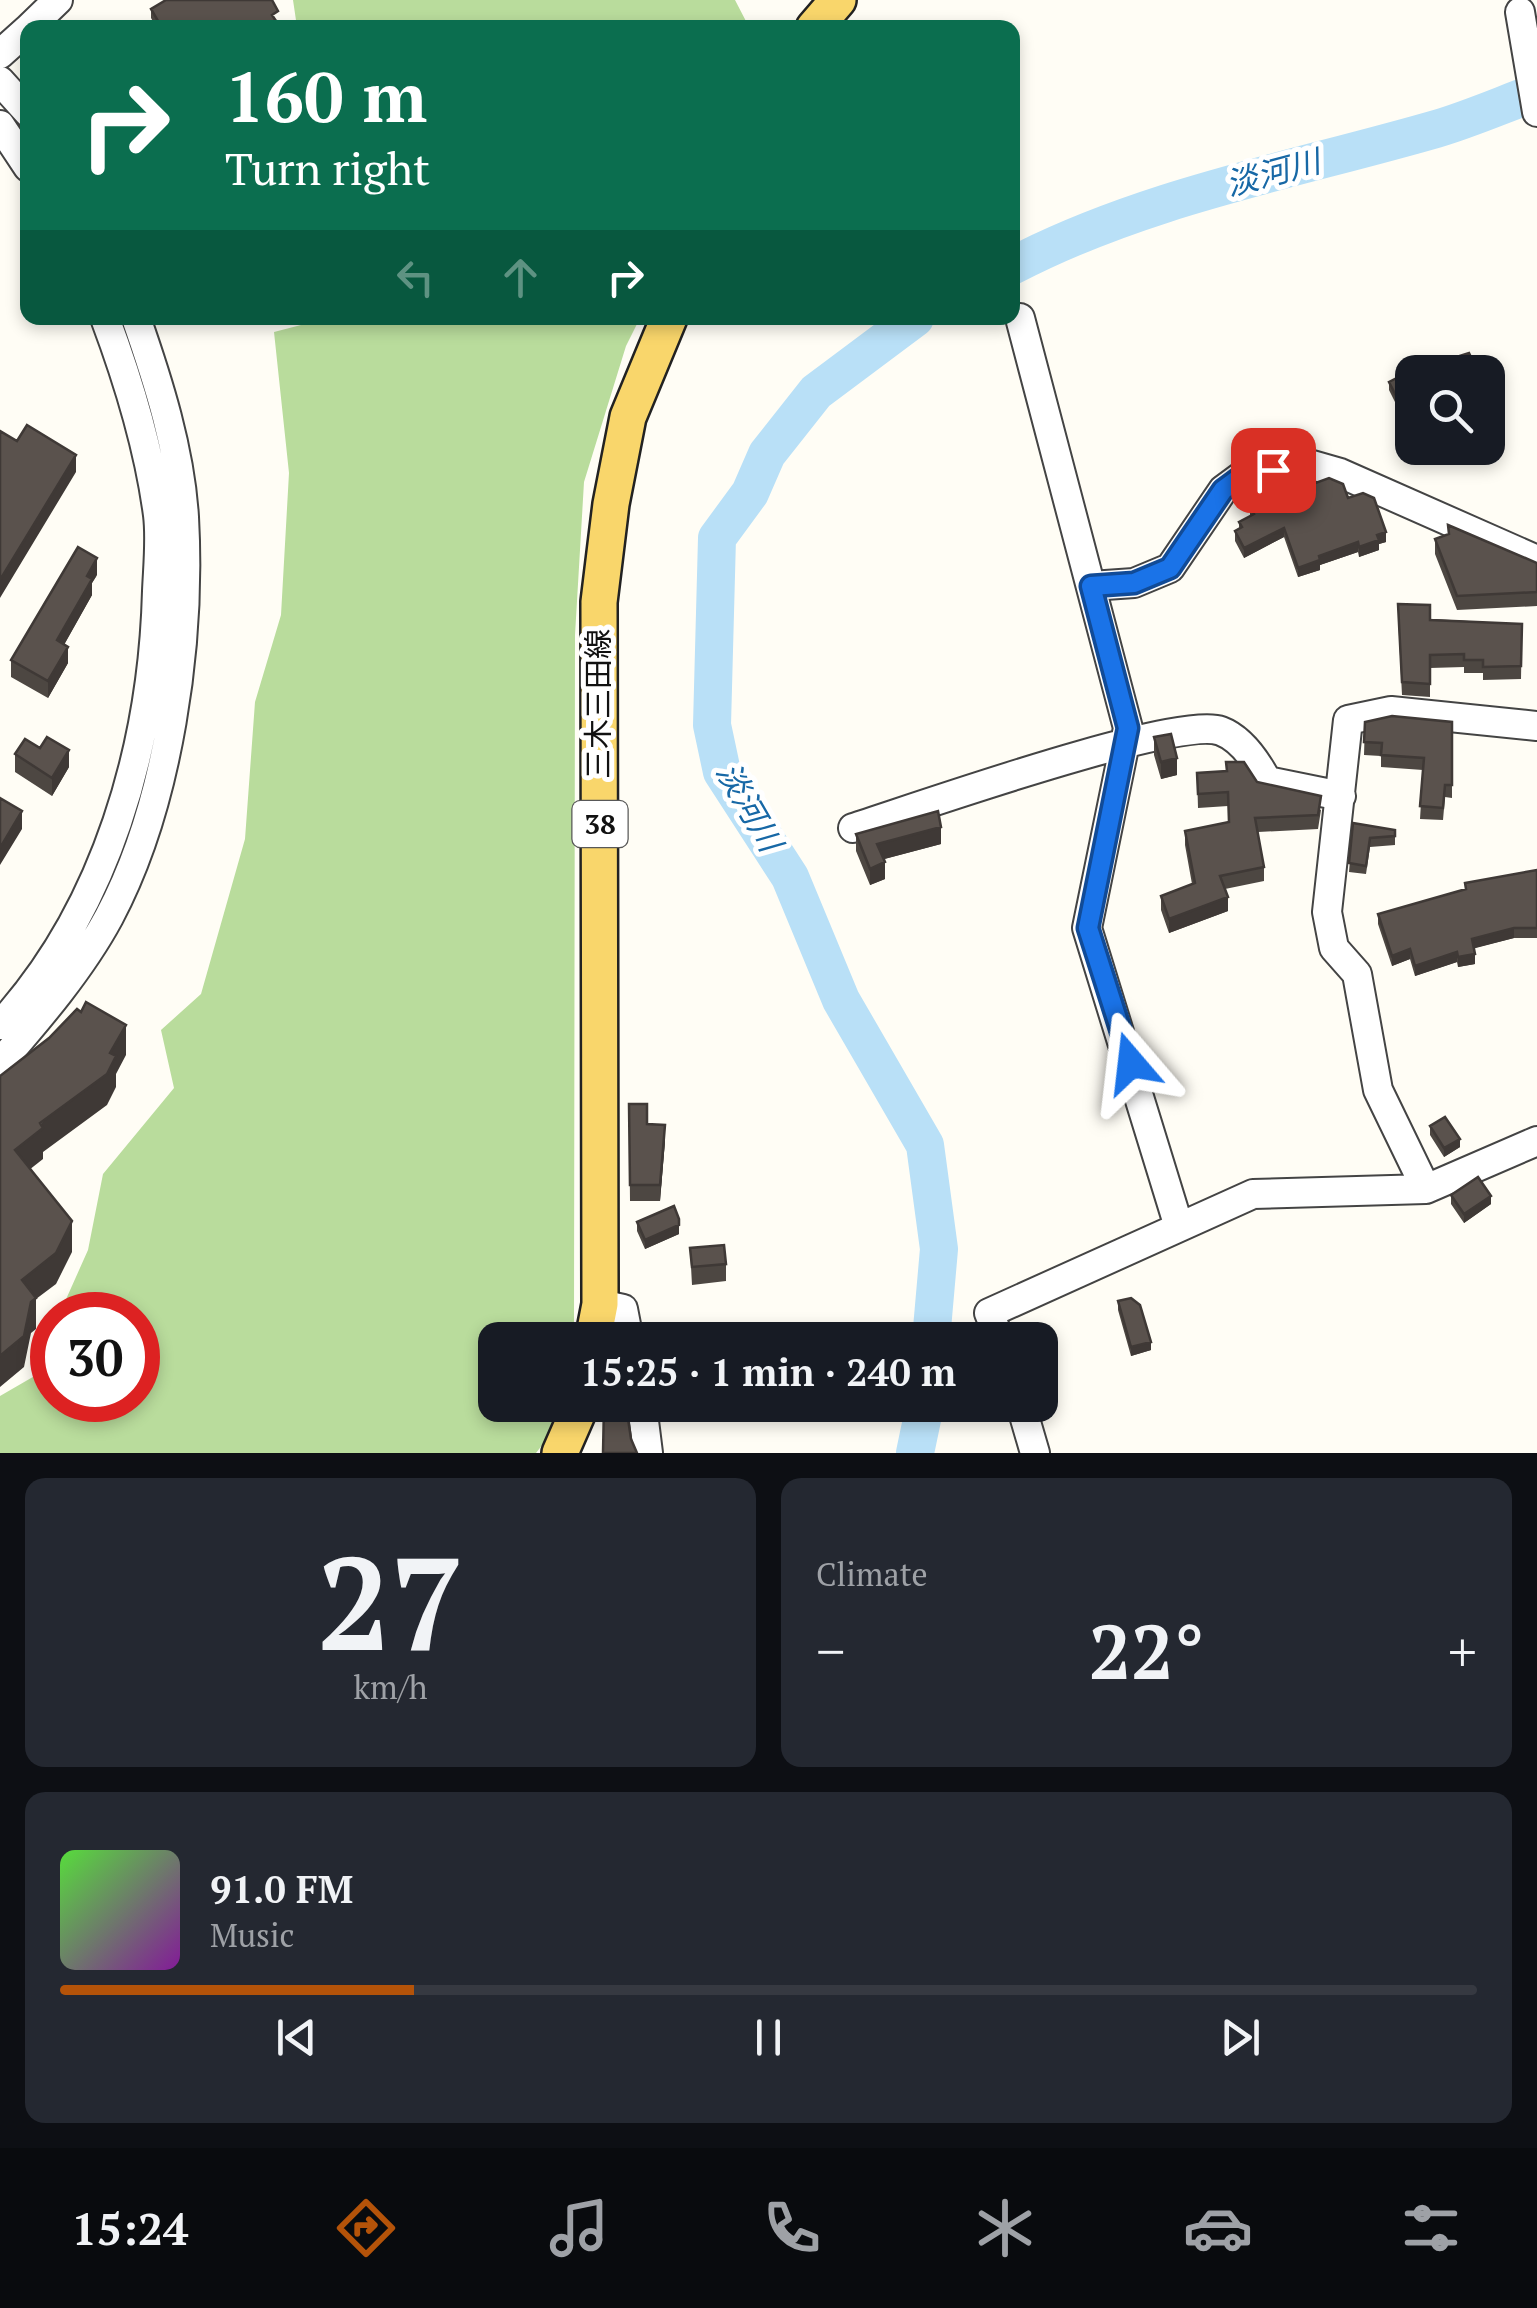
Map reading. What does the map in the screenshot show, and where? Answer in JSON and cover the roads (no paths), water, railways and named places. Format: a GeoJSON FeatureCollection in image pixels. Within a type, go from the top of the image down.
{"type":"FeatureCollection","features":[{"type":"Feature","properties":{"kind":"main road"},"geometry":{"type":"LineString","coordinates":[[821,20],[838,0]]}},
{"type":"Feature","properties":{"kind":"main road","name":"三木三田線"},"geometry":{"type":"LineString","coordinates":[[596,1322],[600,1304],[599,602],[611,504],[628,417],[666,325]]}},
{"type":"Feature","properties":{"kind":"main road"},"geometry":{"type":"LineString","coordinates":[[560,1453],[574,1422]]}},
{"type":"Feature","properties":{"kind":"street"},"geometry":{"type":"LineString","coordinates":[[37,20],[58,0]]}},
{"type":"Feature","properties":{"kind":"street"},"geometry":{"type":"LineString","coordinates":[[1520,12],[1537,112]]}},
{"type":"Feature","properties":{"kind":"street"},"geometry":{"type":"LineString","coordinates":[[0,54],[20,35]]}},
{"type":"Feature","properties":{"kind":"street"},"geometry":{"type":"LineString","coordinates":[[0,81],[20,103]]}},
{"type":"Feature","properties":{"kind":"street"},"geometry":{"type":"LineString","coordinates":[[0,125],[20,155]]}},
{"type":"Feature","properties":{"kind":"street"},"geometry":{"type":"LineString","coordinates":[[1020,318],[1128,728],[1088,928],[1180,1227]]}},
{"type":"Feature","properties":{"kind":"street"},"geometry":{"type":"LineString","coordinates":[[0,1025],[20,1004],[83,902],[135,775],[156,647],[159,518],[134,397],[108,325]]}},
{"type":"Feature","properties":{"kind":"street"},"geometry":{"type":"LineString","coordinates":[[0,1063],[39,1018],[109,916],[161,781],[182,647],[184,514],[160,387],[138,325]]}},
{"type":"Feature","properties":{"kind":"street"},"geometry":{"type":"LineString","coordinates":[[1091,586],[1134,583],[1170,568],[1223,490],[1242,476],[1305,463],[1340,473],[1537,560]]}},
{"type":"Feature","properties":{"kind":"street"},"geometry":{"type":"LineString","coordinates":[[1426,1189],[1378,1090],[1357,974],[1334,948],[1326,912],[1348,720],[1391,712],[1537,726]]}},
{"type":"Feature","properties":{"kind":"street"},"geometry":{"type":"LineString","coordinates":[[853,828],[1122,743],[1198,727],[1222,732],[1245,748],[1267,780],[1341,796]]}},
{"type":"Feature","properties":{"kind":"street"},"geometry":{"type":"LineString","coordinates":[[993,1322],[989,1313],[1253,1194],[1404,1193],[1426,1189],[1537,1141]]}},
{"type":"Feature","properties":{"kind":"street"},"geometry":{"type":"LineString","coordinates":[[600,1304],[623,1309],[626,1322]]}},
{"type":"Feature","properties":{"kind":"street"},"geometry":{"type":"LineString","coordinates":[[644,1422],[648,1453]]}},
{"type":"Feature","properties":{"kind":"street"},"geometry":{"type":"LineString","coordinates":[[1026,1422],[1035,1453]]}},
{"type":"Feature","properties":{"kind":"waterway","name":"淡河川"},"geometry":{"type":"LineString","coordinates":[[1020,262],[1114,221],[1167,203],[1436,129],[1537,92]]}},
{"type":"Feature","properties":{"kind":"waterway","name":"淡河川"},"geometry":{"type":"LineString","coordinates":[[906,325],[816,392],[767,454],[750,493],[717,538],[712,725],[722,772],[790,877],[841,1000],[925,1145],[939,1249],[933,1322]]}},
{"type":"Feature","properties":{"kind":"waterway","name":"淡河川"},"geometry":{"type":"LineString","coordinates":[[915,1453],[921,1422]]}}]}
